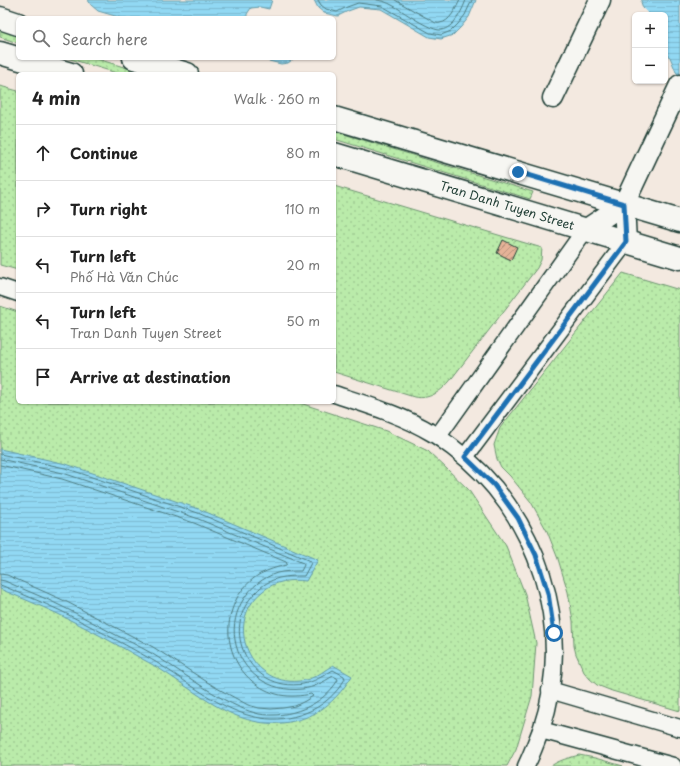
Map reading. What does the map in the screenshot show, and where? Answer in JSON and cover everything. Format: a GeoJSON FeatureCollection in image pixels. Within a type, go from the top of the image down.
{"type":"FeatureCollection","features":[{"type":"Feature","properties":{"kind":"main road"},"geometry":{"type":"LineString","coordinates":[[0,18],[16,23]]}},
{"type":"Feature","properties":{"kind":"main road"},"geometry":{"type":"LineString","coordinates":[[0,53],[16,58]]}},
{"type":"Feature","properties":{"kind":"main road"},"geometry":{"type":"LineString","coordinates":[[24,60],[64,72]]}},
{"type":"Feature","properties":{"kind":"main road"},"geometry":{"type":"LineString","coordinates":[[141,60],[181,72]]}},
{"type":"Feature","properties":{"kind":"main road"},"geometry":{"type":"LineString","coordinates":[[336,119],[680,221]]}},
{"type":"Feature","properties":{"kind":"main road","name":"Tran Danh Tuyen Street"},"geometry":{"type":"LineString","coordinates":[[336,155],[680,258]]}},
{"type":"Feature","properties":{"kind":"street"},"geometry":{"type":"LineString","coordinates":[[554,98],[600,0]]}},
{"type":"Feature","properties":{"kind":"street"},"geometry":{"type":"LineString","coordinates":[[465,457],[626,242],[624,204],[680,85]]}},
{"type":"Feature","properties":{"kind":"street"},"geometry":{"type":"LineString","coordinates":[[438,436],[585,230],[624,204]]}},
{"type":"Feature","properties":{"kind":"street"},"geometry":{"type":"LineString","coordinates":[[0,287],[16,292]]}},
{"type":"Feature","properties":{"kind":"street"},"geometry":{"type":"LineString","coordinates":[[336,395],[396,414],[438,436],[465,457],[494,485],[518,518],[536,555],[548,593],[554,633],[553,674],[546,713],[532,756],[526,766]]}},
{"type":"Feature","properties":{"kind":"street"},"geometry":{"type":"LineString","coordinates":[[550,690],[680,728]]}},
{"type":"Feature","properties":{"kind":"street"},"geometry":{"type":"LineString","coordinates":[[541,730],[673,766]]}},
{"type":"Feature","properties":{"kind":"green space"},"geometry":{"type":"Polygon","coordinates":[[[0,29],[16,34],[16,42],[0,37],[0,29]]]}},
{"type":"Feature","properties":{"kind":"green space"},"geometry":{"type":"Polygon","coordinates":[[[74,60],[101,60],[140,72],[113,72],[74,60]]]}},
{"type":"Feature","properties":{"kind":"green space"},"geometry":{"type":"Polygon","coordinates":[[[0,86],[16,90],[16,269],[0,265],[0,86]]]}},
{"type":"Feature","properties":{"kind":"green space"},"geometry":{"type":"Polygon","coordinates":[[[336,132],[533,192],[530,199],[336,140],[336,132]]]}},
{"type":"Feature","properties":{"kind":"green space"},"geometry":{"type":"Polygon","coordinates":[[[336,187],[542,248],[541,260],[537,268],[449,382],[434,394],[419,398],[336,373],[336,187]]]}},
{"type":"Feature","properties":{"kind":"green space"},"geometry":{"type":"Polygon","coordinates":[[[623,273],[680,290],[680,711],[612,691],[597,685],[584,672],[574,646],[573,621],[568,592],[558,559],[547,531],[531,502],[501,467],[497,459],[494,445],[500,428],[623,273]]]}},
{"type":"Feature","properties":{"kind":"green space"},"geometry":{"type":"Polygon","coordinates":[[[0,306],[16,311],[16,404],[303,404],[386,431],[428,451],[468,489],[506,546],[525,594],[536,643],[532,696],[516,749],[507,766],[0,766],[0,306]]]}},
{"type":"Feature","properties":{"kind":"green space"},"geometry":{"type":"Polygon","coordinates":[[[579,755],[595,758],[623,766],[551,766],[579,755]]]}},
{"type":"Feature","properties":{"kind":"water"},"geometry":{"type":"Polygon","coordinates":[[[88,0],[272,0],[269,9],[260,7],[251,8],[247,16],[115,16],[98,11],[88,0]]]}},
{"type":"Feature","properties":{"kind":"water"},"geometry":{"type":"Polygon","coordinates":[[[314,0],[476,0],[469,17],[461,27],[453,35],[441,39],[429,37],[381,9],[359,7],[338,16],[324,13],[318,8],[314,0]]]}},
{"type":"Feature","properties":{"kind":"water"},"geometry":{"type":"Polygon","coordinates":[[[642,0],[680,0],[680,77],[668,56],[668,12],[647,12],[643,8],[641,2],[642,0]]]}},
{"type":"Feature","properties":{"kind":"water"},"geometry":{"type":"Polygon","coordinates":[[[265,60],[292,60],[288,63],[281,64],[265,60]]]}},
{"type":"Feature","properties":{"kind":"water"},"geometry":{"type":"Polygon","coordinates":[[[0,449],[66,464],[199,509],[318,560],[306,581],[295,580],[278,583],[263,591],[250,605],[244,622],[244,638],[250,654],[260,667],[273,677],[290,681],[309,679],[333,665],[352,676],[347,684],[335,698],[321,710],[312,715],[294,721],[273,723],[252,721],[215,705],[162,670],[91,630],[0,589],[0,449]]]}},
{"type":"Feature","properties":{"kind":"building"},"geometry":{"type":"Polygon","coordinates":[[[503,240],[517,247],[511,260],[497,253],[503,240]]]}},
{"type":"Feature","properties":{"kind":"route"},"geometry":{"type":"LineString","coordinates":[[518,172],[624,204],[626,242],[465,457],[494,485],[518,518],[536,555],[548,593],[554,633]]}}]}
